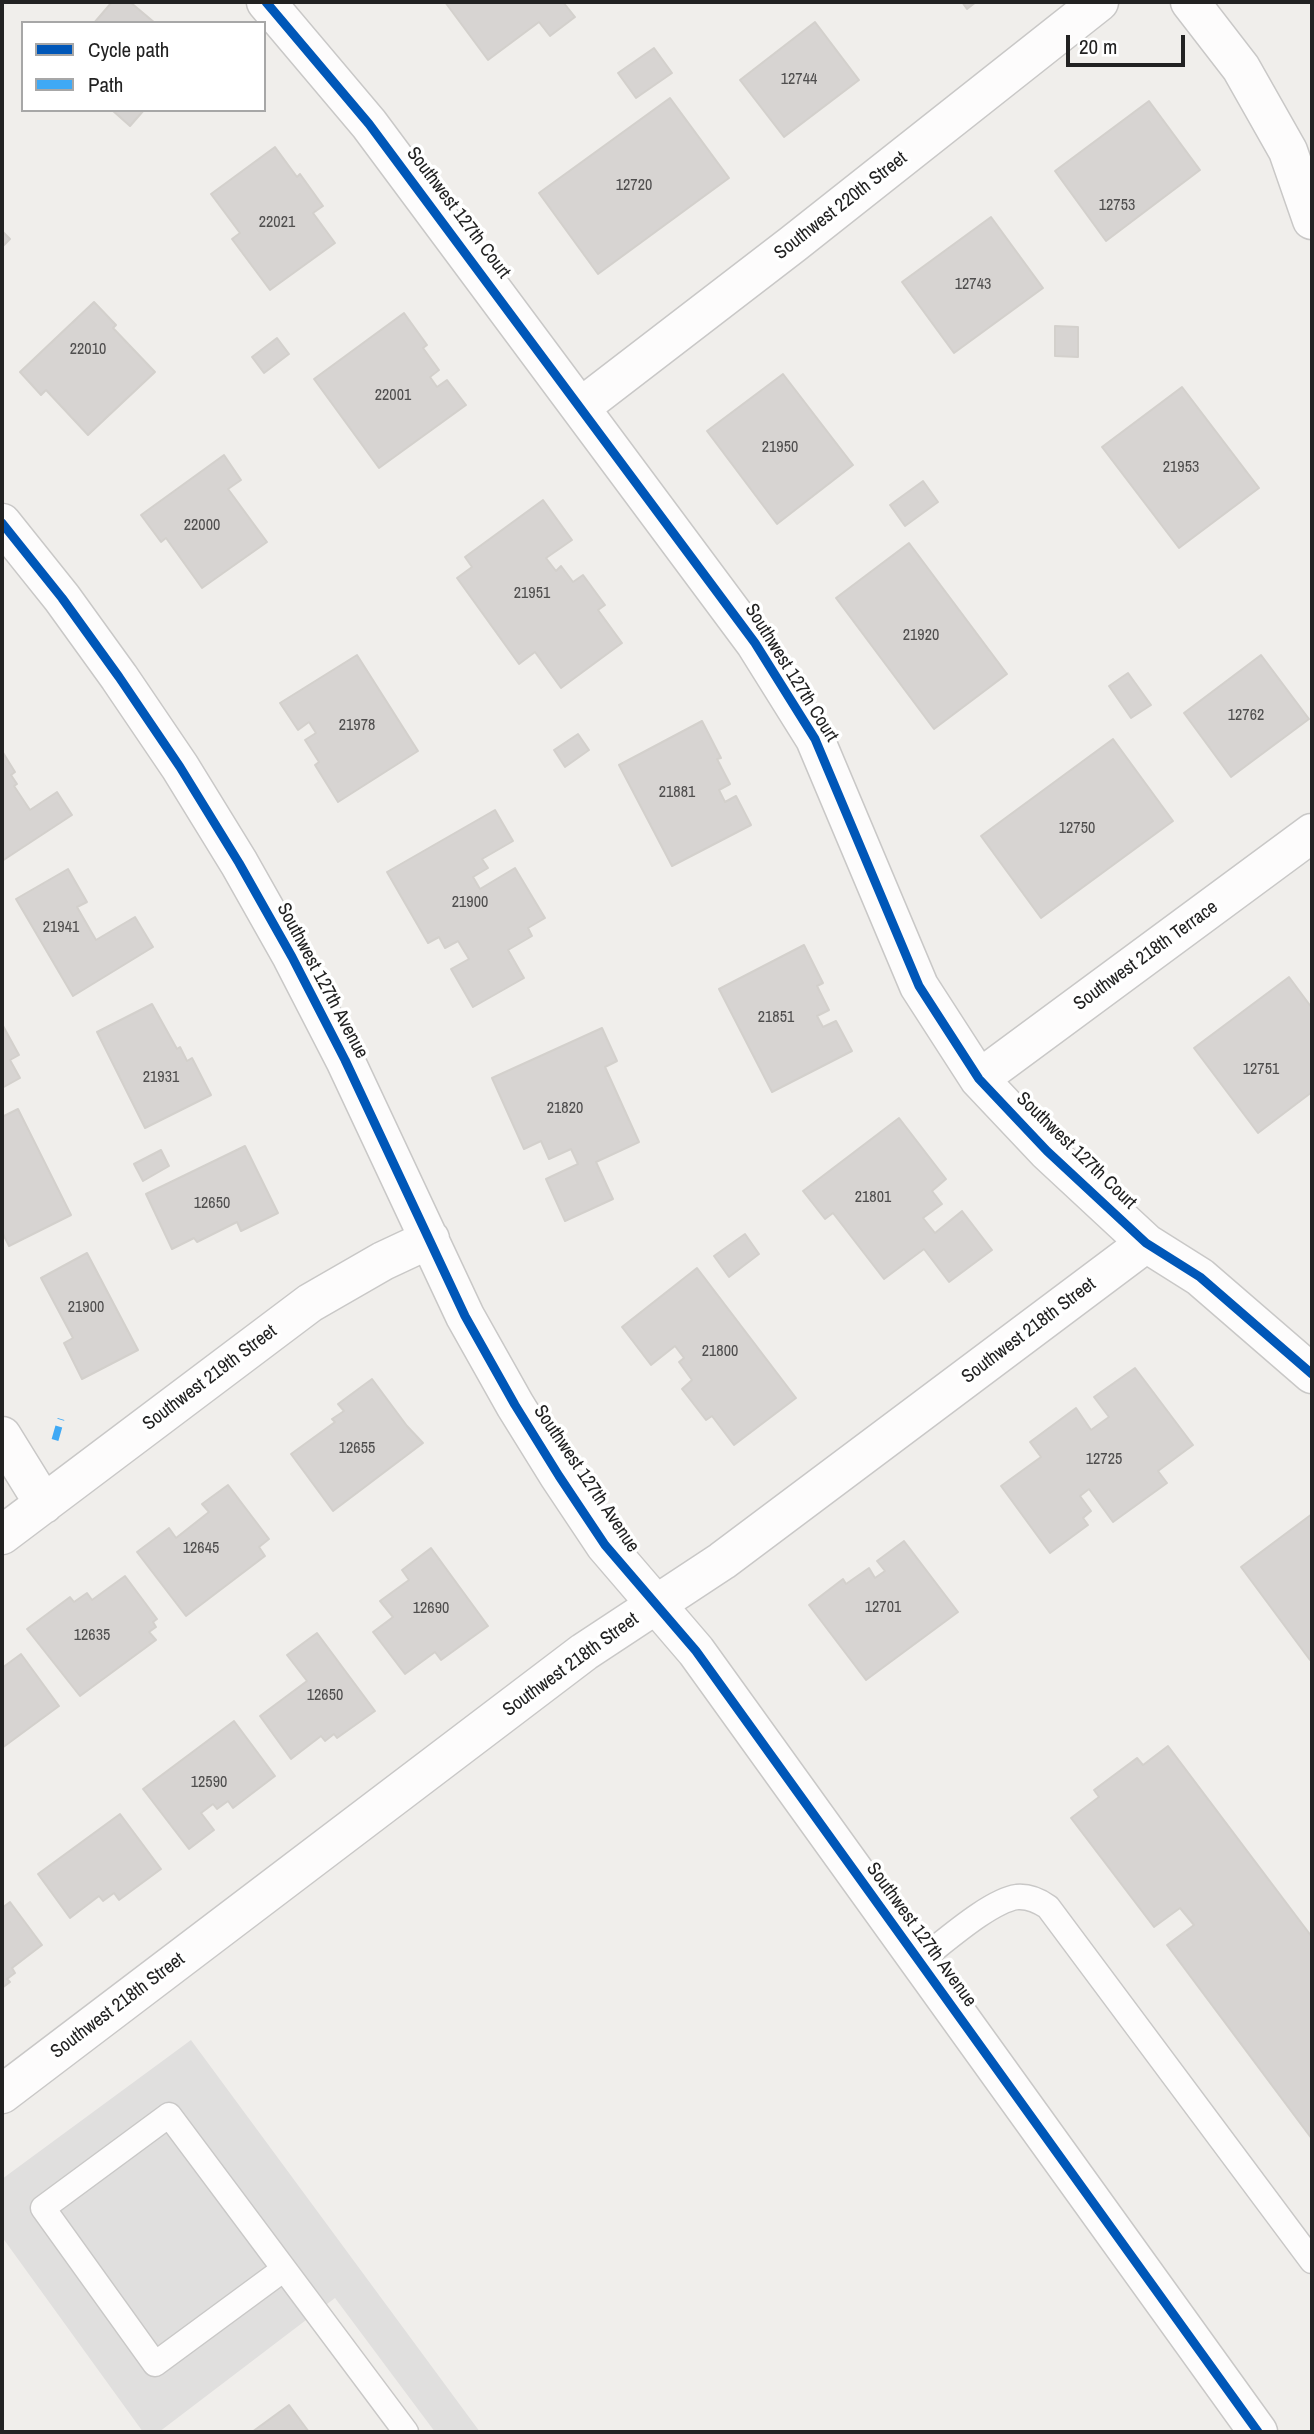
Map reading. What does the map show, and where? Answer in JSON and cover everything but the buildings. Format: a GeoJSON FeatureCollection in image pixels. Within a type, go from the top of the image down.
{"type":"FeatureCollection","features":[{"type":"Feature","properties":{"kind":"street","name":"Southwest 127th Court"},"geometry":{"type":"LineString","coordinates":[[269,2],[369,124],[755,643],[815,739],[919,986],[979,1079],[1047,1151],[1146,1243],[1200,1277],[1312,1374]]}},
{"type":"Feature","properties":{"kind":"street","name":"Southwest 220th Street"},"geometry":{"type":"LineString","coordinates":[[581,407],[793,244],[1099,2]]}},
{"type":"Feature","properties":{"kind":"street"},"geometry":{"type":"LineString","coordinates":[[1190,2],[1241,68],[1288,151],[1312,220]]}},
{"type":"Feature","properties":{"kind":"street","name":"Southwest 127th Avenue"},"geometry":{"type":"LineString","coordinates":[[2,523],[62,598],[119,677],[180,767],[239,863],[292,957],[345,1060],[465,1316],[559,1476],[605,1545],[696,1651],[1258,2432]]}},
{"type":"Feature","properties":{"kind":"street","name":"Southwest 218th Terrace"},"geometry":{"type":"LineString","coordinates":[[979,1079],[1312,833]]}},
{"type":"Feature","properties":{"kind":"street","name":"Southwest 219th Street"},"geometry":{"type":"LineString","coordinates":[[2,1535],[310,1303],[383,1261],[430,1239]]}},
{"type":"Feature","properties":{"kind":"street","name":"Southwest 218th Street"},"geometry":{"type":"LineString","coordinates":[[2,2094],[573,1660],[722,1561],[1146,1243]]}},
{"type":"Feature","properties":{"kind":"street"},"geometry":{"type":"LineString","coordinates":[[2,1436],[44,1504]]}},
{"type":"Feature","properties":{"kind":"lane"},"geometry":{"type":"LineString","coordinates":[[919,1961],[997,1903],[1026,1897],[1034,1898],[1048,1907],[1312,2261]]}},
{"type":"Feature","properties":{"kind":"lane"},"geometry":{"type":"LineString","coordinates":[[284,2269],[155,2364],[43,2208],[169,2115],[406,2432]]}},
{"type":"Feature","properties":{"kind":"shaded area"},"geometry":{"type":"Polygon","coordinates":[[[191,2040],[480,2432],[435,2432],[335,2298],[159,2432],[143,2432],[2,2237],[2,2179],[191,2040]]]}},
{"type":"Feature","properties":{"kind":"marked path"},"geometry":{"type":"LineString","coordinates":[[55,1440],[61,1419]]}},
{"type":"Feature","properties":{"kind":"cycle path"},"geometry":{"type":"LineString","coordinates":[[266,2],[369,124],[755,643],[815,739],[919,986],[979,1079],[1047,1151],[1146,1243],[1200,1277],[1312,1374]]}},
{"type":"Feature","properties":{"kind":"cycle path"},"geometry":{"type":"LineString","coordinates":[[2,523],[62,598],[119,677],[180,767],[239,863],[292,957],[345,1060],[465,1316],[559,1476],[605,1545],[696,1651],[1258,2432]]}}]}
